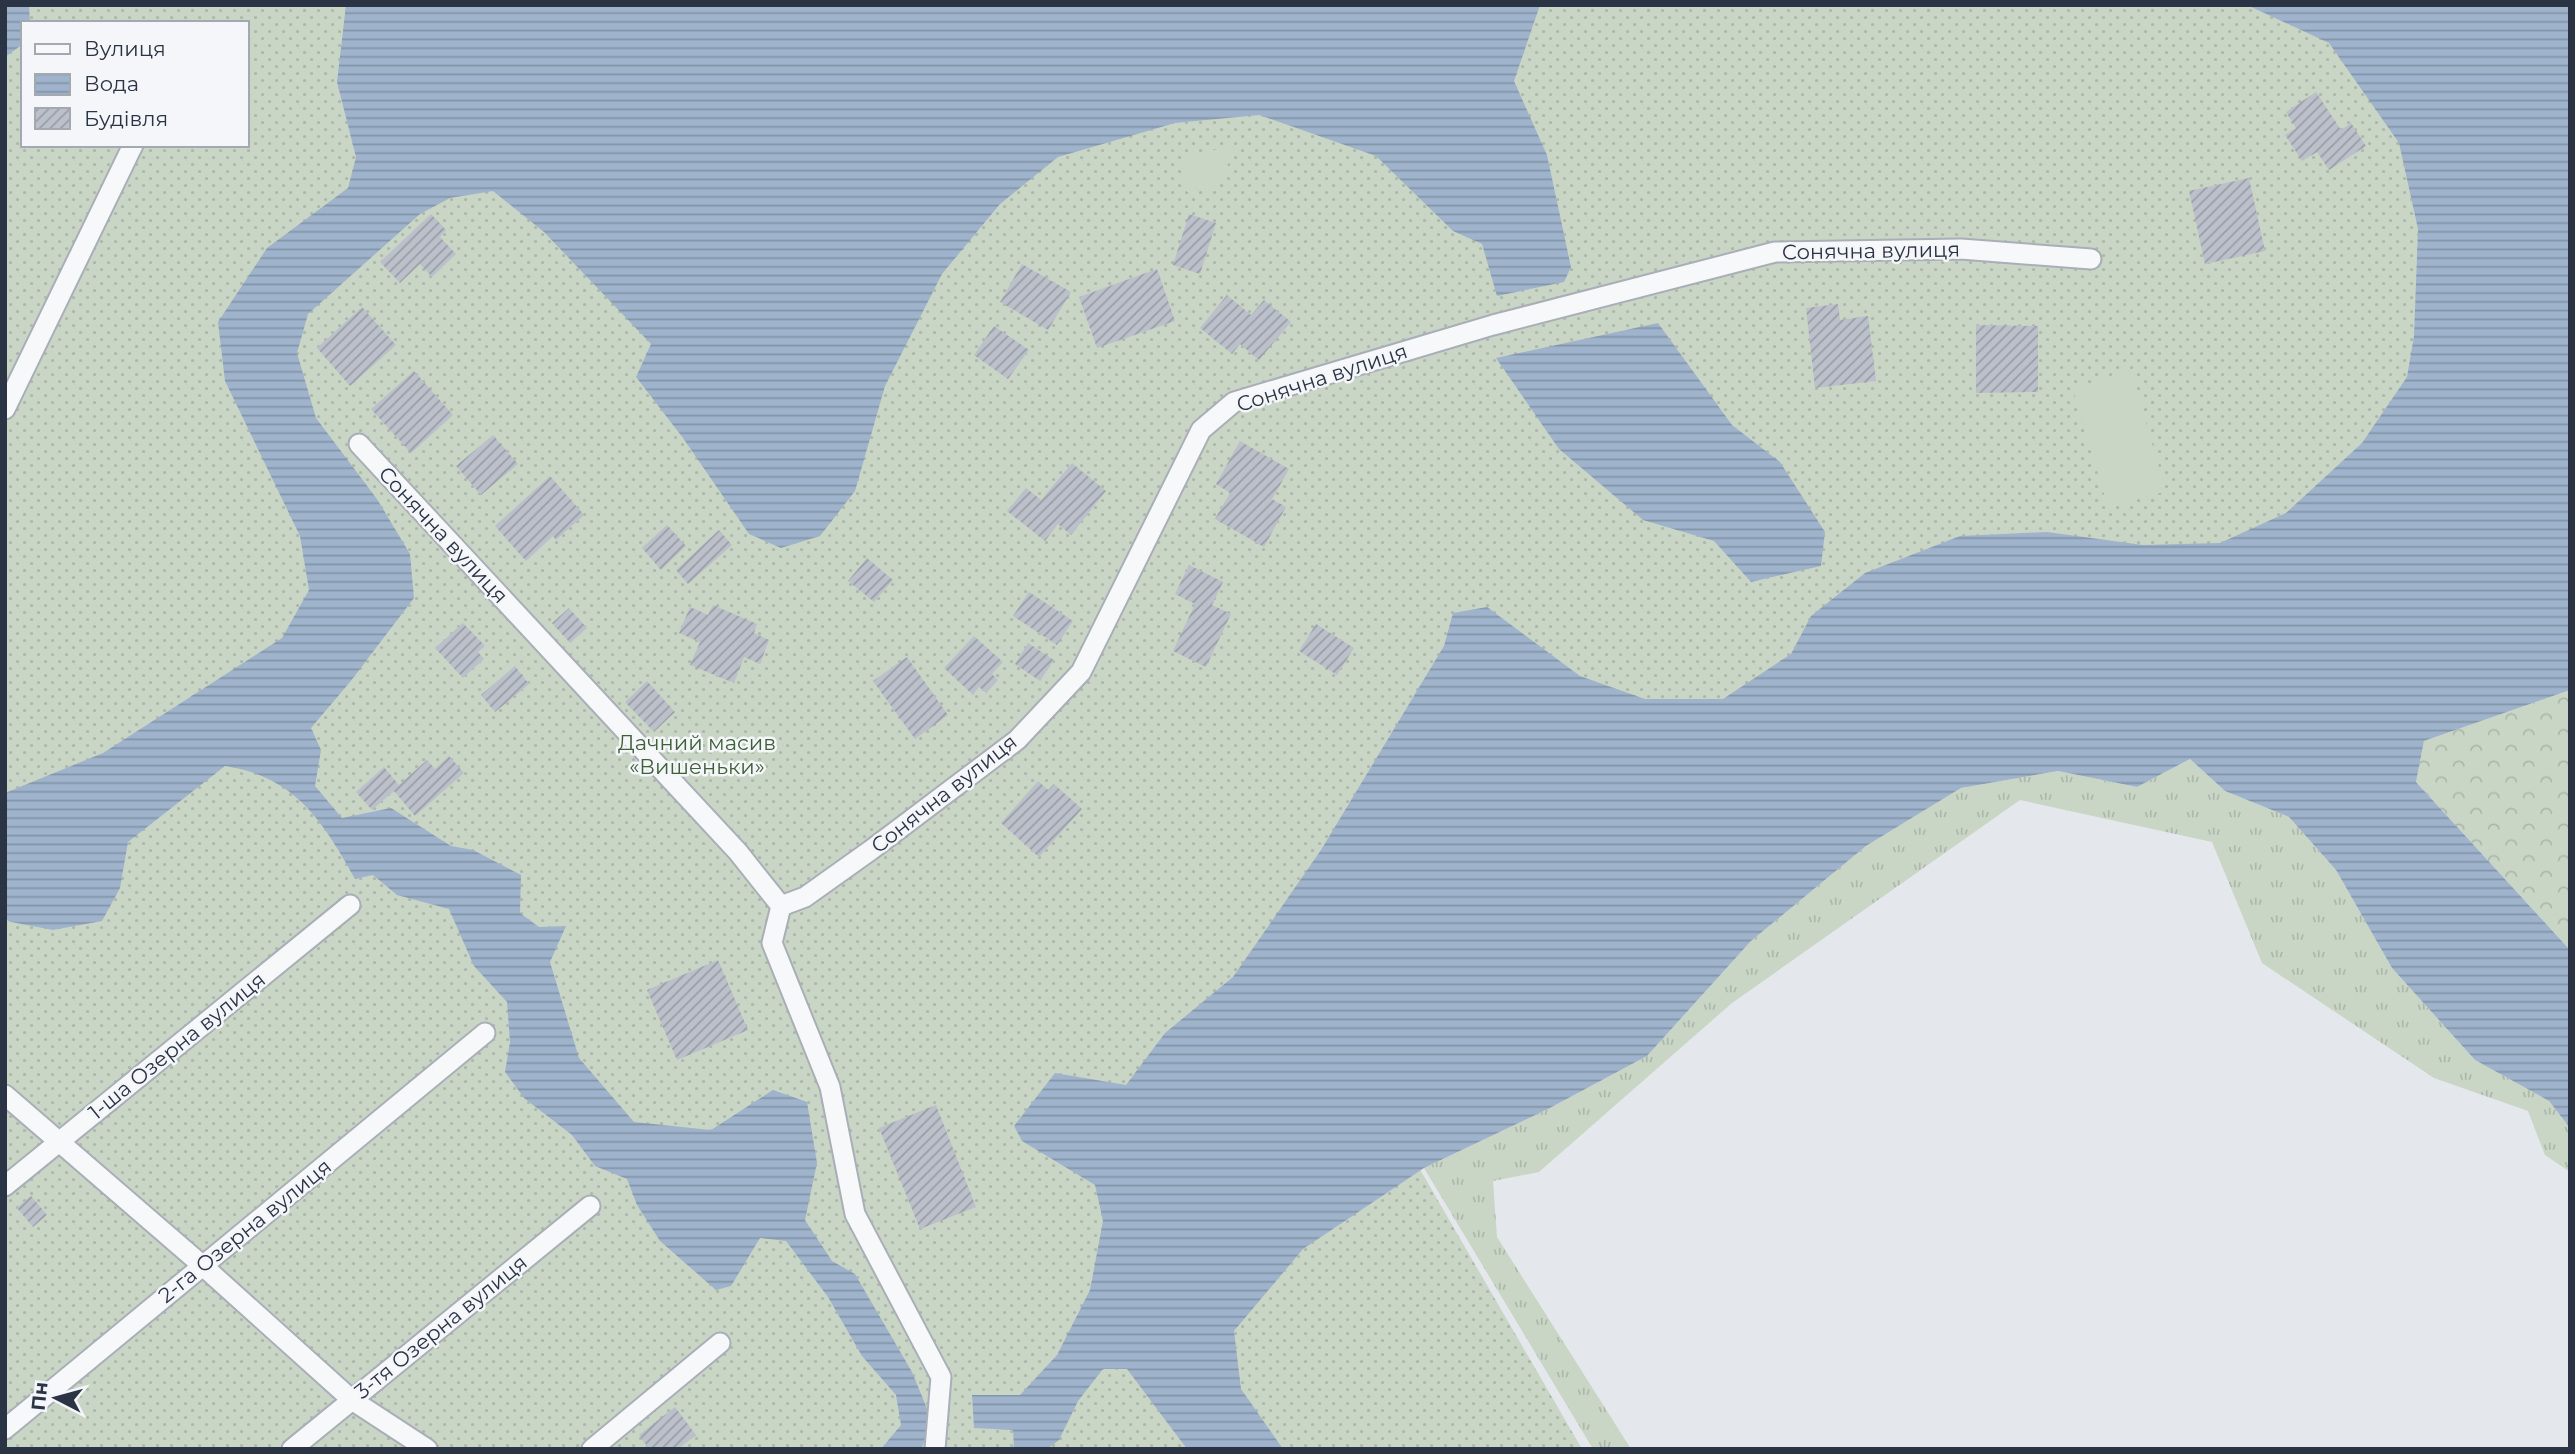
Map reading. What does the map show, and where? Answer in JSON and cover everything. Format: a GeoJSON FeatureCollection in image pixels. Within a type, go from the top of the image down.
{"type":"FeatureCollection","features":[{"type":"Feature","properties":{"kind":"street"},"geometry":{"type":"LineString","coordinates":[[5,409],[132,147]]}},
{"type":"Feature","properties":{"kind":"street","name":"Сонячна вулиця"},"geometry":{"type":"LineString","coordinates":[[359,444],[738,852],[781,906],[805,897],[1017,740],[1081,673],[1201,430],[1234,402],[1493,325],[1775,252],[1961,249],[2091,259]]}},
{"type":"Feature","properties":{"kind":"street","name":"1-ша Озерна вулиця"},"geometry":{"type":"LineString","coordinates":[[5,1186],[349,905]]}},
{"type":"Feature","properties":{"kind":"street"},"geometry":{"type":"LineString","coordinates":[[781,906],[772,943],[830,1087],[855,1214],[941,1377],[935,1449]]}},
{"type":"Feature","properties":{"kind":"street","name":"2-га Озерна вулиця"},"geometry":{"type":"LineString","coordinates":[[5,1429],[485,1033]]}},
{"type":"Feature","properties":{"kind":"street"},"geometry":{"type":"LineString","coordinates":[[5,1095],[352,1399],[427,1449]]}},
{"type":"Feature","properties":{"kind":"street","name":"3-тя Озерна вулиця"},"geometry":{"type":"LineString","coordinates":[[292,1449],[590,1206]]}},
{"type":"Feature","properties":{"kind":"street"},"geometry":{"type":"LineString","coordinates":[[592,1449],[720,1343]]}},
{"type":"Feature","properties":{"kind":"green space","name":"Дачний масив «Вишеньки»"},"geometry":{"type":"Polygon","coordinates":[[[5,5],[2378,5],[2470,247],[2428,484],[1400,1135],[1582,1449],[5,1449],[5,5]]]}},
{"type":"Feature","properties":{"kind":"green space"},"geometry":{"type":"Polygon","coordinates":[[[1238,146],[1216,186],[1187,192],[1181,156],[1238,146]]]}},
{"type":"Feature","properties":{"kind":"green space"},"geometry":{"type":"Polygon","coordinates":[[[2131,371],[2166,491],[2108,508],[2073,389],[2131,371]]]}},
{"type":"Feature","properties":{"kind":"green space"},"geometry":{"type":"Polygon","coordinates":[[[2570,690],[2570,950],[2416,782],[2424,741],[2570,690]]]}},
{"type":"Feature","properties":{"kind":"green space"},"geometry":{"type":"Polygon","coordinates":[[[2190,759],[2225,791],[2289,817],[2336,870],[2392,968],[2475,1060],[2549,1101],[2570,1128],[2570,1172],[2545,1155],[2528,1111],[2434,1078],[2262,963],[2212,842],[2020,800],[1732,1003],[1539,1172],[1493,1181],[1497,1237],[1631,1449],[1593,1449],[1424,1168],[1550,1108],[1647,1056],[1751,941],[1866,846],[1961,788],[2058,771],[2137,787],[2190,759]]]}},
{"type":"Feature","properties":{"kind":"water"},"geometry":{"type":"Polygon","coordinates":[[[5,5],[29,5],[30,21],[21,21],[21,45],[5,57],[5,5]]]}},
{"type":"Feature","properties":{"kind":"water"},"geometry":{"type":"Polygon","coordinates":[[[346,5],[1540,5],[1514,81],[1547,155],[1571,267],[1564,282],[1497,296],[1482,244],[1453,231],[1376,156],[1259,115],[1175,123],[1058,157],[1000,204],[942,274],[885,386],[855,491],[820,536],[781,548],[749,534],[683,438],[636,377],[651,344],[544,232],[493,191],[450,198],[420,214],[308,314],[297,353],[316,418],[377,499],[410,554],[414,598],[311,728],[321,750],[315,786],[342,818],[391,808],[451,846],[473,850],[521,875],[520,913],[539,927],[566,926],[550,962],[579,1058],[634,1122],[711,1130],[773,1090],[807,1102],[817,1163],[805,1220],[832,1261],[855,1274],[912,1372],[933,1423],[921,1449],[881,1449],[901,1425],[896,1395],[862,1356],[828,1297],[786,1241],[760,1238],[731,1286],[716,1290],[660,1241],[637,1205],[627,1179],[595,1166],[572,1135],[524,1098],[505,1072],[510,1042],[507,1002],[474,966],[449,909],[397,895],[373,875],[355,879],[318,820],[304,804],[270,780],[249,771],[225,766],[128,842],[120,888],[102,921],[53,930],[5,919],[5,793],[103,753],[282,638],[309,590],[300,536],[225,381],[218,322],[267,248],[348,188],[356,157],[337,82],[346,5]]]}},
{"type":"Feature","properties":{"kind":"water"},"geometry":{"type":"Polygon","coordinates":[[[2247,5],[2570,5],[2570,690],[2424,741],[2416,782],[2570,950],[2570,1128],[2549,1101],[2475,1060],[2392,968],[2336,870],[2289,817],[2225,791],[2190,759],[2137,787],[2058,771],[1961,788],[1866,846],[1751,941],[1647,1056],[1550,1108],[1424,1168],[1303,1249],[1234,1331],[1241,1389],[1283,1449],[1187,1449],[1127,1369],[1103,1369],[1078,1401],[1059,1440],[1047,1449],[1014,1449],[1013,1430],[974,1428],[972,1395],[1020,1395],[1057,1355],[1090,1290],[1103,1221],[1095,1185],[1022,1141],[1014,1126],[1055,1073],[1126,1085],[1165,1033],[1233,977],[1321,850],[1444,646],[1453,613],[1487,607],[1580,676],[1645,699],[1723,699],[1791,654],[1811,616],[1865,573],[1960,536],[2047,532],[2143,545],[2220,543],[2286,513],[2362,443],[2407,377],[2414,336],[2418,229],[2399,143],[2329,43],[2247,5]]]}},
{"type":"Feature","properties":{"kind":"water"},"geometry":{"type":"Polygon","coordinates":[[[1658,323],[1732,425],[1780,462],[1825,532],[1821,566],[1751,582],[1714,541],[1643,520],[1559,449],[1496,358],[1658,323]]]}},
{"type":"Feature","properties":{"kind":"building"},"geometry":{"type":"Polygon","coordinates":[[[2316,92],[2341,130],[2351,123],[2366,146],[2329,170],[2317,152],[2302,161],[2285,135],[2296,128],[2286,112],[2316,92]]]}},
{"type":"Feature","properties":{"kind":"building"},"geometry":{"type":"Polygon","coordinates":[[[2249,178],[2265,251],[2205,264],[2189,191],[2249,178]]]}},
{"type":"Feature","properties":{"kind":"building"},"geometry":{"type":"Polygon","coordinates":[[[431,214],[446,230],[440,237],[456,254],[432,277],[420,264],[400,283],[380,262],[431,214]]]}},
{"type":"Feature","properties":{"kind":"building"},"geometry":{"type":"Polygon","coordinates":[[[1189,214],[1216,223],[1200,274],[1173,265],[1189,214]]]}},
{"type":"Feature","properties":{"kind":"building"},"geometry":{"type":"Polygon","coordinates":[[[1022,264],[1071,292],[1048,330],[1000,302],[1022,264]]]}},
{"type":"Feature","properties":{"kind":"building"},"geometry":{"type":"Polygon","coordinates":[[[1157,269],[1175,321],[1097,348],[1079,297],[1157,269]]]}},
{"type":"Feature","properties":{"kind":"building"},"geometry":{"type":"Polygon","coordinates":[[[1227,295],[1251,315],[1264,300],[1291,322],[1259,360],[1240,344],[1232,354],[1200,328],[1227,295]]]}},
{"type":"Feature","properties":{"kind":"building"},"geometry":{"type":"Polygon","coordinates":[[[1838,304],[1840,320],[1868,316],[1876,381],[1815,388],[1806,308],[1838,304]]]}},
{"type":"Feature","properties":{"kind":"building"},"geometry":{"type":"Polygon","coordinates":[[[362,307],[396,345],[350,386],[317,348],[362,307]]]}},
{"type":"Feature","properties":{"kind":"building"},"geometry":{"type":"Polygon","coordinates":[[[1976,325],[2038,326],[2038,392],[1976,393],[1976,325]]]}},
{"type":"Feature","properties":{"kind":"building"},"geometry":{"type":"Polygon","coordinates":[[[994,326],[1029,350],[1008,379],[974,355],[994,326]]]}},
{"type":"Feature","properties":{"kind":"building"},"geometry":{"type":"Polygon","coordinates":[[[414,371],[453,415],[411,453],[371,409],[414,371]]]}},
{"type":"Feature","properties":{"kind":"building"},"geometry":{"type":"Polygon","coordinates":[[[493,435],[518,464],[481,495],[456,466],[493,435]]]}},
{"type":"Feature","properties":{"kind":"building"},"geometry":{"type":"Polygon","coordinates":[[[1240,441],[1289,469],[1272,499],[1286,507],[1264,547],[1215,519],[1230,493],[1216,484],[1240,441]]]}},
{"type":"Feature","properties":{"kind":"building"},"geometry":{"type":"Polygon","coordinates":[[[1072,463],[1106,491],[1071,535],[1058,524],[1045,541],[1007,511],[1026,488],[1041,500],[1072,463]]]}},
{"type":"Feature","properties":{"kind":"building"},"geometry":{"type":"Polygon","coordinates":[[[550,476],[584,515],[556,540],[553,536],[526,561],[495,526],[550,476]]]}},
{"type":"Feature","properties":{"kind":"building"},"geometry":{"type":"Polygon","coordinates":[[[667,525],[686,546],[661,570],[642,548],[667,525]]]}},
{"type":"Feature","properties":{"kind":"building"},"geometry":{"type":"Polygon","coordinates":[[[719,530],[732,545],[688,584],[676,570],[719,530]]]}},
{"type":"Feature","properties":{"kind":"building"},"geometry":{"type":"Polygon","coordinates":[[[867,558],[893,580],[874,602],[848,581],[867,558]]]}},
{"type":"Feature","properties":{"kind":"building"},"geometry":{"type":"Polygon","coordinates":[[[1189,565],[1223,582],[1212,605],[1231,614],[1206,667],[1173,651],[1195,604],[1175,594],[1189,565]]]}},
{"type":"Feature","properties":{"kind":"building"},"geometry":{"type":"Polygon","coordinates":[[[1029,592],[1073,621],[1057,645],[1013,616],[1029,592]]]}},
{"type":"Feature","properties":{"kind":"building"},"geometry":{"type":"Polygon","coordinates":[[[713,605],[757,624],[754,633],[769,640],[760,664],[744,657],[734,683],[690,665],[700,642],[679,633],[690,607],[708,615],[713,605]]]}},
{"type":"Feature","properties":{"kind":"building"},"geometry":{"type":"Polygon","coordinates":[[[569,608],[587,628],[570,643],[552,623],[569,608]]]}},
{"type":"Feature","properties":{"kind":"building"},"geometry":{"type":"Polygon","coordinates":[[[463,623],[485,646],[478,652],[484,659],[463,678],[435,648],[463,623]]]}},
{"type":"Feature","properties":{"kind":"building"},"geometry":{"type":"Polygon","coordinates":[[[1316,624],[1354,648],[1337,675],[1299,651],[1316,624]]]}},
{"type":"Feature","properties":{"kind":"building"},"geometry":{"type":"Polygon","coordinates":[[[974,636],[1003,662],[992,674],[998,680],[986,693],[979,687],[973,695],[944,668],[974,636]]]}},
{"type":"Feature","properties":{"kind":"building"},"geometry":{"type":"Polygon","coordinates":[[[1028,643],[1054,660],[1040,681],[1015,664],[1028,643]]]}},
{"type":"Feature","properties":{"kind":"building"},"geometry":{"type":"Polygon","coordinates":[[[907,657],[948,715],[915,739],[873,681],[907,657]]]}},
{"type":"Feature","properties":{"kind":"building"},"geometry":{"type":"Polygon","coordinates":[[[515,666],[529,684],[495,712],[481,695],[515,666]]]}},
{"type":"Feature","properties":{"kind":"building"},"geometry":{"type":"Polygon","coordinates":[[[647,681],[675,712],[654,732],[625,702],[647,681]]]}},
{"type":"Feature","properties":{"kind":"building"},"geometry":{"type":"Polygon","coordinates":[[[449,756],[464,773],[415,816],[394,791],[372,810],[356,792],[384,767],[399,785],[427,760],[435,769],[449,756]]]}},
{"type":"Feature","properties":{"kind":"building"},"geometry":{"type":"Polygon","coordinates":[[[1038,781],[1048,790],[1054,784],[1082,809],[1039,857],[1001,823],[1038,781]]]}},
{"type":"Feature","properties":{"kind":"building"},"geometry":{"type":"Polygon","coordinates":[[[718,960],[748,1030],[677,1060],[647,990],[718,960]]]}},
{"type":"Feature","properties":{"kind":"building"},"geometry":{"type":"Polygon","coordinates":[[[936,1105],[976,1207],[920,1229],[879,1128],[936,1105]]]}},
{"type":"Feature","properties":{"kind":"building"},"geometry":{"type":"Polygon","coordinates":[[[31,1196],[47,1215],[33,1227],[17,1208],[31,1196]]]}},
{"type":"Feature","properties":{"kind":"building"},"geometry":{"type":"Polygon","coordinates":[[[675,1407],[696,1435],[678,1449],[649,1449],[639,1435],[675,1407]]]}}]}
